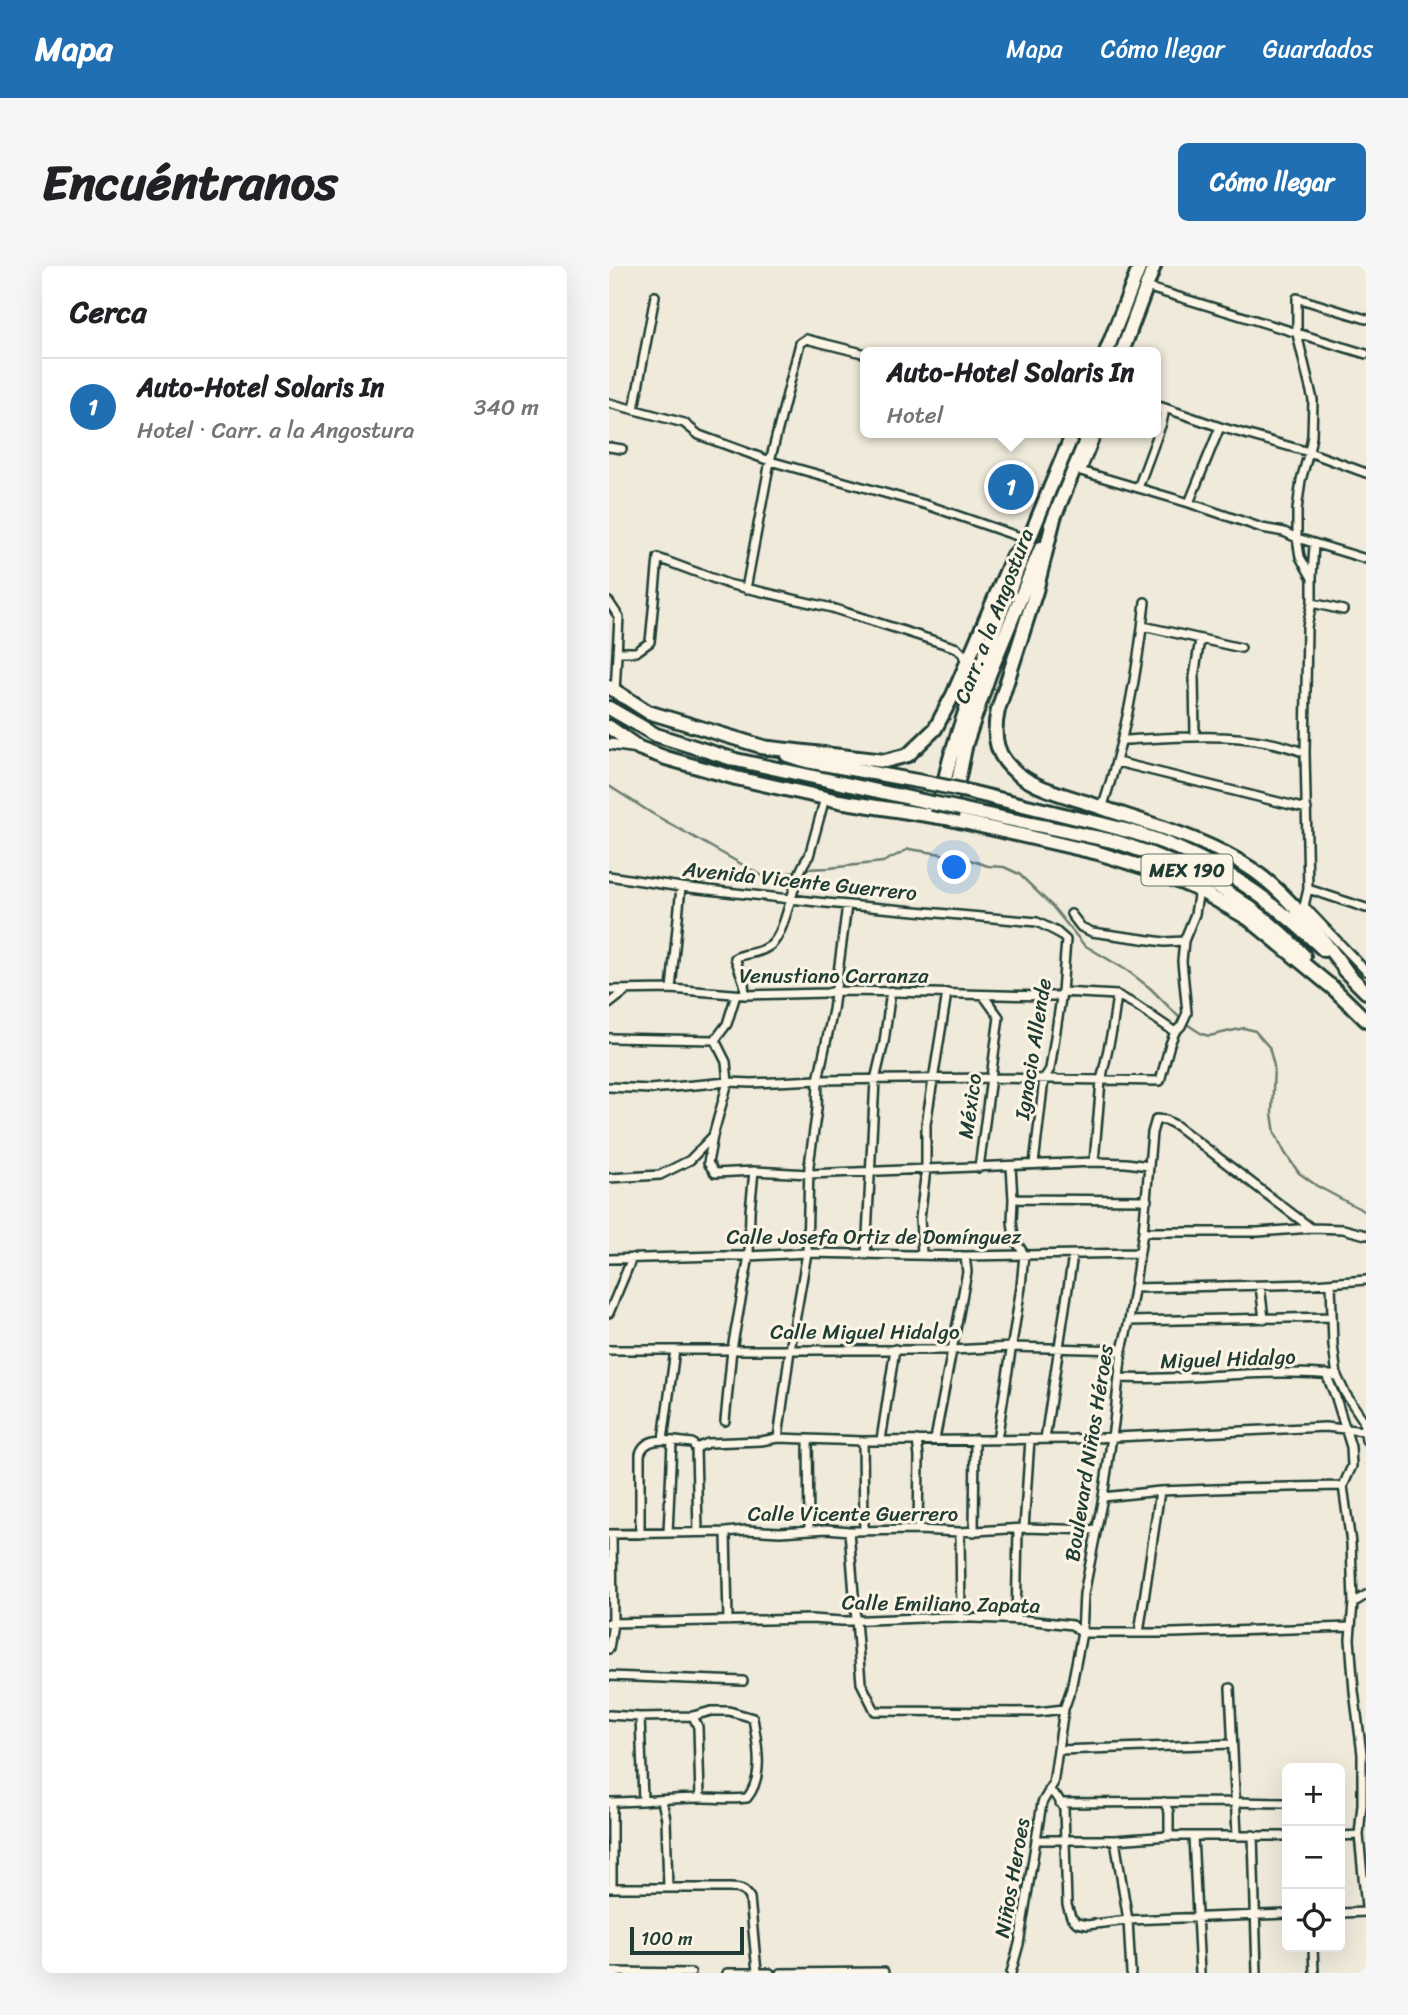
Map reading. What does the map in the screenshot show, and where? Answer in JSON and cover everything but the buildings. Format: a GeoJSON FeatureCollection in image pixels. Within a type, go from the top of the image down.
{"type":"FeatureCollection","features":[{"type":"Feature","properties":{"kind":"main road"},"geometry":{"type":"LineString","coordinates":[[1108,347],[1140,266]]}},
{"type":"Feature","properties":{"kind":"main road"},"geometry":{"type":"LineString","coordinates":[[1124,347],[1154,266]]}},
{"type":"Feature","properties":{"kind":"main road","name":"Carr. a la Angostura"},"geometry":{"type":"LineString","coordinates":[[938,812],[952,754],[1029,537],[1071,438]]}},
{"type":"Feature","properties":{"kind":"main road","name":"Carr. a la Angostura"},"geometry":{"type":"LineString","coordinates":[[938,812],[959,777],[966,743],[989,675],[1034,563],[1078,470],[1088,438]]}},
{"type":"Feature","properties":{"kind":"main road"},"geometry":{"type":"LineString","coordinates":[[1054,518],[1036,592],[997,710],[996,739],[1004,760],[1014,772],[1027,780],[1209,846],[1252,870],[1302,910],[1350,976]]}},
{"type":"Feature","properties":{"kind":"main road"},"geometry":{"type":"LineString","coordinates":[[761,747],[885,761],[908,755],[935,729],[1013,556],[1029,537]]}},
{"type":"Feature","properties":{"kind":"main road","name":"MEX 190"},"geometry":{"type":"LineString","coordinates":[[612,690],[648,712],[807,761],[962,790],[1127,830],[1181,849],[1235,879],[1289,917],[1366,992]]}},
{"type":"Feature","properties":{"kind":"main road","name":"MEX 190"},"geometry":{"type":"LineString","coordinates":[[609,708],[656,735],[736,760],[938,812],[961,809],[1120,843],[1174,864],[1204,879],[1260,914],[1284,934],[1366,1020]]}},
{"type":"Feature","properties":{"kind":"main road"},"geometry":{"type":"LineString","coordinates":[[609,727],[639,748],[736,778],[839,802],[938,812],[1121,859],[1199,890],[1249,919],[1334,989]]}},
{"type":"Feature","properties":{"kind":"street"},"geometry":{"type":"LineString","coordinates":[[1146,287],[1297,334],[1366,352]]}},
{"type":"Feature","properties":{"kind":"street"},"geometry":{"type":"LineString","coordinates":[[634,409],[655,296]]}},
{"type":"Feature","properties":{"kind":"street"},"geometry":{"type":"LineString","coordinates":[[1312,578],[1300,557],[1297,538],[1297,510],[1301,480],[1309,452],[1313,400],[1297,334],[1297,298],[1366,318]]}},
{"type":"Feature","properties":{"kind":"street"},"geometry":{"type":"LineString","coordinates":[[746,589],[770,461],[800,344],[806,339],[860,352]]}},
{"type":"Feature","properties":{"kind":"street"},"geometry":{"type":"LineString","coordinates":[[609,403],[684,423],[699,435],[770,461],[927,505],[1017,536],[1029,537]]}},
{"type":"Feature","properties":{"kind":"street"},"geometry":{"type":"LineString","coordinates":[[1161,407],[1220,427],[1309,452],[1366,473]]}},
{"type":"Feature","properties":{"kind":"street"},"geometry":{"type":"LineString","coordinates":[[1161,409],[1164,414],[1161,426]]}},
{"type":"Feature","properties":{"kind":"street"},"geometry":{"type":"LineString","coordinates":[[1189,503],[1220,427]]}},
{"type":"Feature","properties":{"kind":"street"},"geometry":{"type":"LineString","coordinates":[[1094,438],[1078,470],[1366,559]]}},
{"type":"Feature","properties":{"kind":"street"},"geometry":{"type":"LineString","coordinates":[[1138,488],[1156,438]]}},
{"type":"Feature","properties":{"kind":"street"},"geometry":{"type":"LineString","coordinates":[[609,447],[622,449]]}},
{"type":"Feature","properties":{"kind":"street"},"geometry":{"type":"LineString","coordinates":[[1314,544],[1312,603],[1307,627],[1305,753],[1308,889],[1302,910],[1366,971]]}},
{"type":"Feature","properties":{"kind":"street"},"geometry":{"type":"LineString","coordinates":[[617,652],[636,652],[650,642],[658,558],[728,584],[832,608],[957,648],[969,647],[976,642]]}},
{"type":"Feature","properties":{"kind":"street"},"geometry":{"type":"LineString","coordinates":[[609,602],[619,617],[612,690]]}},
{"type":"Feature","properties":{"kind":"street"},"geometry":{"type":"LineString","coordinates":[[1102,808],[1123,740],[1134,689],[1145,602]]}},
{"type":"Feature","properties":{"kind":"street"},"geometry":{"type":"LineString","coordinates":[[1312,603],[1343,611]]}},
{"type":"Feature","properties":{"kind":"street"},"geometry":{"type":"LineString","coordinates":[[1143,626],[1241,648]]}},
{"type":"Feature","properties":{"kind":"street"},"geometry":{"type":"LineString","coordinates":[[1195,736],[1194,677],[1200,639]]}},
{"type":"Feature","properties":{"kind":"street"},"geometry":{"type":"LineString","coordinates":[[957,648],[963,654],[966,665]]}},
{"type":"Feature","properties":{"kind":"street"},"geometry":{"type":"LineString","coordinates":[[1123,740],[1195,736],[1241,738],[1276,743],[1305,753]]}},
{"type":"Feature","properties":{"kind":"street"},"geometry":{"type":"LineString","coordinates":[[609,744],[639,748]]}},
{"type":"Feature","properties":{"kind":"street"},"geometry":{"type":"LineString","coordinates":[[1117,762],[1307,809]]}},
{"type":"Feature","properties":{"kind":"street"},"geometry":{"type":"LineString","coordinates":[[715,1040],[727,1024],[744,983],[735,958],[755,954],[772,944],[777,937],[803,863],[810,856],[825,798]]}},
{"type":"Feature","properties":{"kind":"street","name":"Avenida Vicente Guerrero"},"geometry":{"type":"LineString","coordinates":[[609,876],[681,887],[848,905],[1037,922],[1066,940]]}},
{"type":"Feature","properties":{"kind":"street"},"geometry":{"type":"LineString","coordinates":[[671,989],[681,887]]}},
{"type":"Feature","properties":{"kind":"street"},"geometry":{"type":"LineString","coordinates":[[1308,889],[1366,908]]}},
{"type":"Feature","properties":{"kind":"street"},"geometry":{"type":"LineString","coordinates":[[613,1087],[650,1089],[729,1082],[991,1078],[1160,1081],[1175,1032],[1187,1013],[1182,961],[1184,941],[1195,914],[1199,890]]}},
{"type":"Feature","properties":{"kind":"street"},"geometry":{"type":"LineString","coordinates":[[778,1438],[807,1253],[809,1174],[818,1080],[836,991],[848,905]]}},
{"type":"Feature","properties":{"kind":"street"},"geometry":{"type":"LineString","coordinates":[[1071,915],[1081,927],[1092,932],[1164,942],[1184,941]]}},
{"type":"Feature","properties":{"kind":"street","name":"Ignacio Allende"},"geometry":{"type":"LineString","coordinates":[[1034,1164],[1044,1079],[1050,1069],[1061,994],[1066,940]]}},
{"type":"Feature","properties":{"kind":"street","name":"Venustiano Carranza"},"geometry":{"type":"LineString","coordinates":[[609,990],[671,989],[741,995],[891,991],[983,995],[1117,995]]}},
{"type":"Feature","properties":{"kind":"street"},"geometry":{"type":"LineString","coordinates":[[609,1004],[627,990]]}},
{"type":"Feature","properties":{"kind":"street"},"geometry":{"type":"LineString","coordinates":[[866,1255],[875,1080],[884,1042],[891,991]]}},
{"type":"Feature","properties":{"kind":"street"},"geometry":{"type":"LineString","coordinates":[[922,1254],[920,1218],[926,1169],[926,1124],[947,993]]}},
{"type":"Feature","properties":{"kind":"street","name":"México"},"geometry":{"type":"LineString","coordinates":[[983,995],[999,1017],[979,1168],[1094,1162],[1149,1166]]}},
{"type":"Feature","properties":{"kind":"street"},"geometry":{"type":"LineString","coordinates":[[1094,1162],[1101,1081],[1117,995],[1134,1003],[1175,1032]]}},
{"type":"Feature","properties":{"kind":"street"},"geometry":{"type":"LineString","coordinates":[[609,1038],[715,1040]]}},
{"type":"Feature","properties":{"kind":"street"},"geometry":{"type":"LineString","coordinates":[[715,1040],[726,1062],[729,1082],[708,1163],[715,1173],[754,1171],[809,1174],[979,1168]]}},
{"type":"Feature","properties":{"kind":"street","name":"Boulevard Niños Héroes"},"geometry":{"type":"LineString","coordinates":[[1049,1790],[1053,1784],[1064,1709],[1071,1689],[1081,1633],[1084,1594],[1103,1497],[1122,1350],[1143,1232],[1152,1133],[1156,1119],[1166,1120],[1177,1126],[1311,1228]]}},
{"type":"Feature","properties":{"kind":"street"},"geometry":{"type":"LineString","coordinates":[[609,1178],[660,1175],[690,1160],[713,1136]]}},
{"type":"Feature","properties":{"kind":"street"},"geometry":{"type":"LineString","coordinates":[[997,1440],[1024,1254],[1014,1238],[1011,1166]]}},
{"type":"Feature","properties":{"kind":"street"},"geometry":{"type":"LineString","coordinates":[[725,1421],[732,1349],[749,1256],[754,1171]]}},
{"type":"Feature","properties":{"kind":"street"},"geometry":{"type":"LineString","coordinates":[[1013,1199],[1147,1200]]}},
{"type":"Feature","properties":{"kind":"street"},"geometry":{"type":"LineString","coordinates":[[1143,1232],[1311,1228],[1343,1229],[1366,1235]]}},
{"type":"Feature","properties":{"kind":"street","name":"Calle Josefa Ortiz de Domínguez"},"geometry":{"type":"LineString","coordinates":[[609,1259],[807,1253],[965,1256],[1139,1253]]}},
{"type":"Feature","properties":{"kind":"street"},"geometry":{"type":"LineString","coordinates":[[1045,1439],[1073,1255]]}},
{"type":"Feature","properties":{"kind":"street"},"geometry":{"type":"LineString","coordinates":[[935,1439],[967,1272],[965,1256]]}},
{"type":"Feature","properties":{"kind":"street"},"geometry":{"type":"LineString","coordinates":[[609,1312],[632,1258]]}},
{"type":"Feature","properties":{"kind":"street"},"geometry":{"type":"LineString","coordinates":[[1134,1288],[1260,1286],[1366,1280]]}},
{"type":"Feature","properties":{"kind":"street"},"geometry":{"type":"LineString","coordinates":[[1331,1283],[1337,1376],[1363,1420],[1366,1440]]}},
{"type":"Feature","properties":{"kind":"street"},"geometry":{"type":"LineString","coordinates":[[1260,1286],[1264,1319]]}},
{"type":"Feature","properties":{"kind":"street"},"geometry":{"type":"LineString","coordinates":[[1129,1321],[1332,1317]]}},
{"type":"Feature","properties":{"kind":"street","name":"Calle Miguel Hidalgo"},"geometry":{"type":"LineString","coordinates":[[609,1350],[952,1350],[1012,1347],[1122,1350]]}},
{"type":"Feature","properties":{"kind":"street"},"geometry":{"type":"LineString","coordinates":[[881,1440],[895,1349]]}},
{"type":"Feature","properties":{"kind":"street"},"geometry":{"type":"LineString","coordinates":[[663,1440],[675,1350]]}},
{"type":"Feature","properties":{"kind":"street","name":"Miguel Hidalgo"},"geometry":{"type":"LineString","coordinates":[[1120,1378],[1261,1373],[1337,1376]]}},
{"type":"Feature","properties":{"kind":"street"},"geometry":{"type":"LineString","coordinates":[[1326,1374],[1346,1428],[1352,1466],[1343,1486],[1352,1543],[1353,1603],[1350,1627],[1362,1754],[1359,1835],[1366,1910],[1345,1912]]}},
{"type":"Feature","properties":{"kind":"street"},"geometry":{"type":"LineString","coordinates":[[640,1534],[640,1454],[642,1446],[663,1440],[694,1446],[778,1438],[863,1441],[997,1440],[1111,1438],[1325,1427],[1364,1431]]}},
{"type":"Feature","properties":{"kind":"street"},"geometry":{"type":"LineString","coordinates":[[974,1532],[975,1439]]}},
{"type":"Feature","properties":{"kind":"street"},"geometry":{"type":"LineString","coordinates":[[1016,1620],[1030,1439]]}},
{"type":"Feature","properties":{"kind":"street"},"geometry":{"type":"LineString","coordinates":[[809,1440],[809,1530]]}},
{"type":"Feature","properties":{"kind":"street"},"geometry":{"type":"LineString","coordinates":[[917,1440],[918,1530]]}},
{"type":"Feature","properties":{"kind":"street"},"geometry":{"type":"LineString","coordinates":[[863,1441],[864,1531]]}},
{"type":"Feature","properties":{"kind":"street"},"geometry":{"type":"LineString","coordinates":[[668,1533],[672,1442]]}},
{"type":"Feature","properties":{"kind":"street"},"geometry":{"type":"LineString","coordinates":[[694,1446],[698,1532]]}},
{"type":"Feature","properties":{"kind":"street"},"geometry":{"type":"LineString","coordinates":[[1103,1497],[1160,1491],[1343,1486]]}},
{"type":"Feature","properties":{"kind":"street"},"geometry":{"type":"LineString","coordinates":[[1139,1633],[1160,1491]]}},
{"type":"Feature","properties":{"kind":"street","name":"Calle Vicente Guerrero"},"geometry":{"type":"LineString","coordinates":[[611,1534],[827,1529],[960,1532],[1021,1529],[1096,1530]]}},
{"type":"Feature","properties":{"kind":"street"},"geometry":{"type":"LineString","coordinates":[[849,1531],[861,1682],[875,1711],[1038,1712],[1064,1709]]}},
{"type":"Feature","properties":{"kind":"street"},"geometry":{"type":"LineString","coordinates":[[726,1532],[728,1620]]}},
{"type":"Feature","properties":{"kind":"street"},"geometry":{"type":"LineString","coordinates":[[960,1532],[961,1618]]}},
{"type":"Feature","properties":{"kind":"street"},"geometry":{"type":"LineString","coordinates":[[609,1649],[611,1534]]}},
{"type":"Feature","properties":{"kind":"street"},"geometry":{"type":"LineString","coordinates":[[1353,1603],[1366,1594]]}},
{"type":"Feature","properties":{"kind":"street","name":"Calle Emiliano Zapata"},"geometry":{"type":"LineString","coordinates":[[611,1623],[961,1618],[1072,1625],[1081,1633],[1350,1627]]}},
{"type":"Feature","properties":{"kind":"street"},"geometry":{"type":"LineString","coordinates":[[609,1676],[743,1681]]}},
{"type":"Feature","properties":{"kind":"street"},"geometry":{"type":"LineString","coordinates":[[1230,1688],[1237,1835]]}},
{"type":"Feature","properties":{"kind":"street"},"geometry":{"type":"LineString","coordinates":[[609,1715],[693,1716],[711,1711],[729,1711],[754,1718],[759,1756],[754,1790],[747,1798],[610,1802],[610,1888],[740,1888],[746,1891],[750,1898],[757,1972]]}},
{"type":"Feature","properties":{"kind":"street"},"geometry":{"type":"LineString","coordinates":[[693,1716],[698,1727],[700,1798]]}},
{"type":"Feature","properties":{"kind":"street"},"geometry":{"type":"LineString","coordinates":[[640,1717],[643,1800]]}},
{"type":"Feature","properties":{"kind":"street"},"geometry":{"type":"LineString","coordinates":[[1059,1750],[1232,1744]]}},
{"type":"Feature","properties":{"kind":"street"},"geometry":{"type":"LineString","coordinates":[[1049,1790],[1061,1803],[1065,1821],[1067,1905],[1071,1917],[1077,1923],[1087,1925],[1128,1920],[1282,1914]]}},
{"type":"Feature","properties":{"kind":"street","name":"Niños Heroes"},"geometry":{"type":"LineString","coordinates":[[1011,1973],[1019,1944],[1042,1803],[1049,1790]]}},
{"type":"Feature","properties":{"kind":"street"},"geometry":{"type":"LineString","coordinates":[[662,1801],[666,1819],[668,1888]]}},
{"type":"Feature","properties":{"kind":"street"},"geometry":{"type":"LineString","coordinates":[[1164,1802],[1169,1812],[1169,1836]]}},
{"type":"Feature","properties":{"kind":"street"},"geometry":{"type":"LineString","coordinates":[[1061,1803],[1282,1803]]}},
{"type":"Feature","properties":{"kind":"street"},"geometry":{"type":"LineString","coordinates":[[1253,1835],[1257,1973]]}},
{"type":"Feature","properties":{"kind":"street"},"geometry":{"type":"LineString","coordinates":[[1345,1836],[1359,1835]]}},
{"type":"Feature","properties":{"kind":"street"},"geometry":{"type":"LineString","coordinates":[[1193,1836],[1200,1973]]}},
{"type":"Feature","properties":{"kind":"street"},"geometry":{"type":"LineString","coordinates":[[1037,1840],[1282,1836]]}},
{"type":"Feature","properties":{"kind":"street"},"geometry":{"type":"LineString","coordinates":[[1115,1840],[1128,1920],[1131,1973]]}},
{"type":"Feature","properties":{"kind":"street"},"geometry":{"type":"LineString","coordinates":[[1313,1952],[1314,1973]]}},
{"type":"Feature","properties":{"kind":"street"},"geometry":{"type":"LineString","coordinates":[[609,1972],[691,1973]]}},
{"type":"Feature","properties":{"kind":"street"},"geometry":{"type":"LineString","coordinates":[[781,1973],[884,1972]]}},
{"type":"Feature","properties":{"kind":"street"},"geometry":{"type":"LineString","coordinates":[[727,1973],[770,1973]]}},
{"type":"Feature","properties":{"kind":"waterway"},"geometry":{"type":"LineString","coordinates":[[609,786],[766,878],[805,869],[883,862],[909,849],[961,857],[988,866],[1004,867],[1019,874],[1052,906],[1084,945],[1128,971],[1150,988],[1185,1023],[1209,1036],[1244,1028],[1255,1031],[1269,1047],[1274,1066],[1272,1114],[1275,1133],[1285,1153],[1299,1173],[1317,1186],[1366,1212]]}},
{"type":"Feature","properties":{"kind":"place","name":"Auto-Hotel Solaris In"},"geometry":{"type":"Point","coordinates":[1011,487]}}]}
